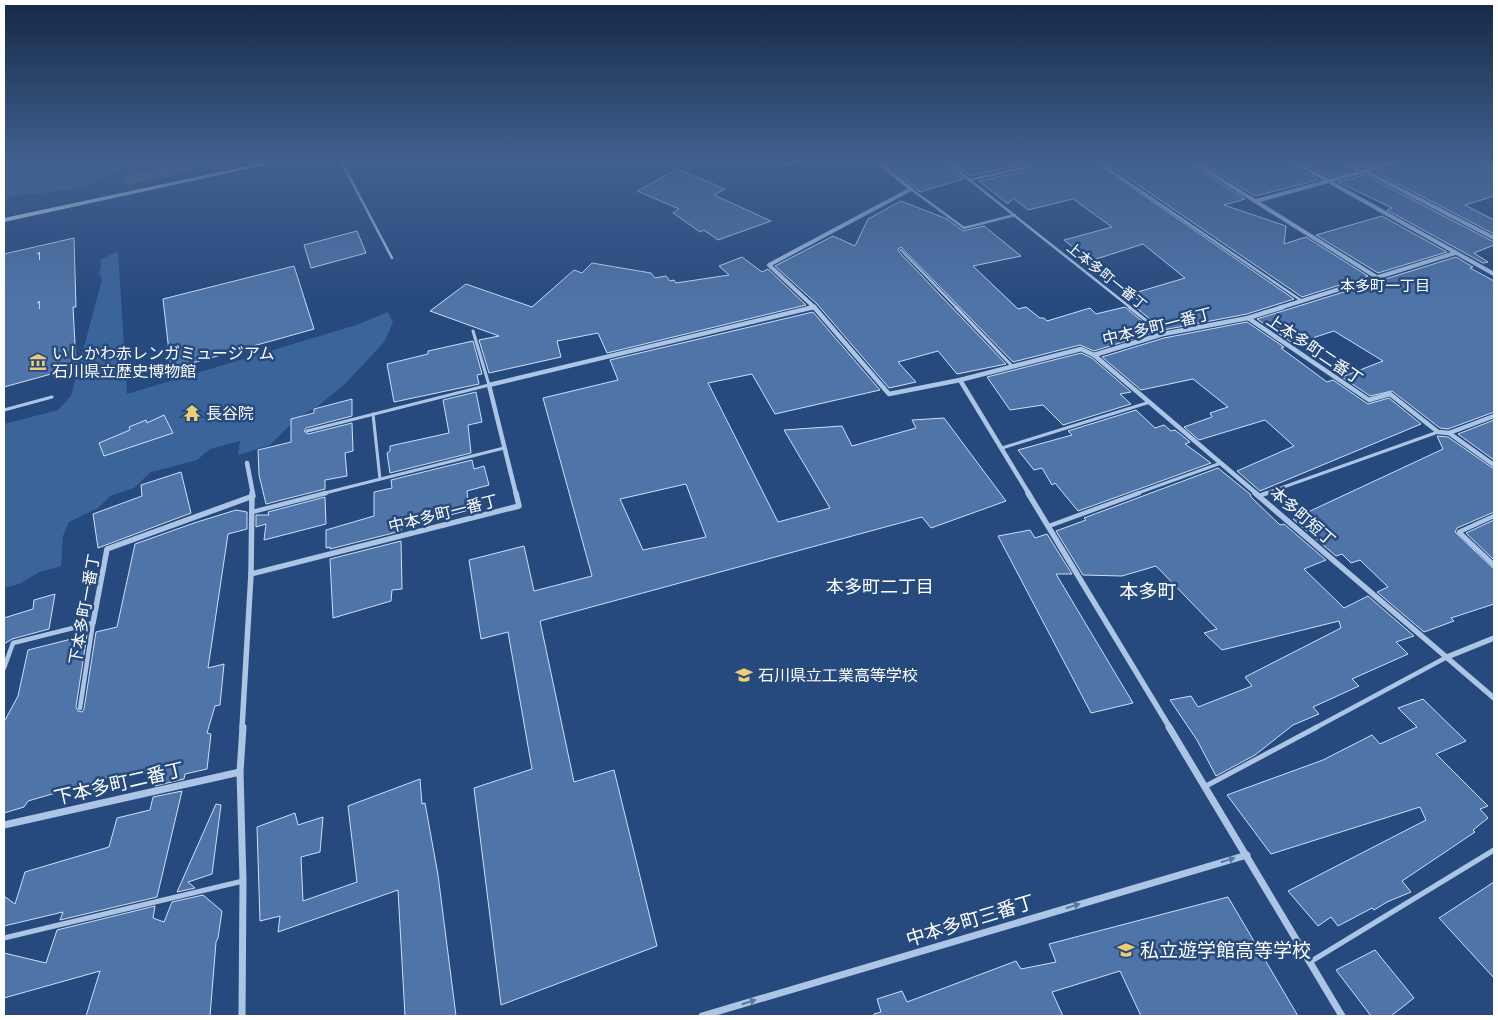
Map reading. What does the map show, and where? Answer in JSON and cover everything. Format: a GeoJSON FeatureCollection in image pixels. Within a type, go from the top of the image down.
{"type":"FeatureCollection","features":[{"type":"Feature","properties":{"kind":"street"},"geometry":{"type":"LineString","coordinates":[[4,220],[67,207]]}},
{"type":"Feature","properties":{"kind":"street"},"geometry":{"type":"LineString","coordinates":[[814,307],[769,265],[878,207]]}},
{"type":"Feature","properties":{"kind":"street"},"geometry":{"type":"LineString","coordinates":[[1265,207],[1378,278]]}},
{"type":"Feature","properties":{"kind":"street"},"geometry":{"type":"LineString","coordinates":[[1372,207],[1494,274]]}},
{"type":"Feature","properties":{"kind":"street"},"geometry":{"type":"LineString","coordinates":[[1432,207],[1494,238]]}},
{"type":"Feature","properties":{"kind":"street","name":"中本多町一番丁"},"geometry":{"type":"LineString","coordinates":[[814,307],[889,394],[960,380],[1081,349],[1094,355],[1163,334],[1248,318],[1455,253]]}},
{"type":"Feature","properties":{"kind":"street"},"geometry":{"type":"LineString","coordinates":[[489,385],[814,307]]}},
{"type":"Feature","properties":{"kind":"street","name":"上本多町二番丁"},"geometry":{"type":"LineString","coordinates":[[1248,318],[1369,400],[1390,394],[1438,432]]}},
{"type":"Feature","properties":{"kind":"street","name":"本多町短丁"},"geometry":{"type":"LineString","coordinates":[[1094,355],[1494,698]]}},
{"type":"Feature","properties":{"kind":"street"},"geometry":{"type":"LineString","coordinates":[[960,380],[1206,786],[1342,1016]]}},
{"type":"Feature","properties":{"kind":"street","name":"中本多町一番丁"},"geometry":{"type":"LineString","coordinates":[[252,574],[519,506],[489,385]]}},
{"type":"Feature","properties":{"kind":"street"},"geometry":{"type":"LineString","coordinates":[[1438,432],[1449,433],[1494,416]]}},
{"type":"Feature","properties":{"kind":"street"},"geometry":{"type":"LineString","coordinates":[[1449,433],[1494,465]]}},
{"type":"Feature","properties":{"kind":"street"},"geometry":{"type":"LineString","coordinates":[[242,1016],[243,881],[240,772],[252,574],[253,496],[247,463]]}},
{"type":"Feature","properties":{"kind":"street","name":"下本多町一番丁"},"geometry":{"type":"LineString","coordinates":[[93,623],[107,549],[253,496]]}},
{"type":"Feature","properties":{"kind":"street"},"geometry":{"type":"LineString","coordinates":[[1448,657],[1494,638]]}},
{"type":"Feature","properties":{"kind":"street","name":"下本多町二番丁"},"geometry":{"type":"LineString","coordinates":[[4,824],[240,772]]}},
{"type":"Feature","properties":{"kind":"street","name":"中本多町三番丁"},"geometry":{"type":"LineString","coordinates":[[702,1016],[1247,855]]}},
{"type":"Feature","properties":{"kind":"lane"},"geometry":{"type":"LineString","coordinates":[[365,207],[392,258]]}},
{"type":"Feature","properties":{"kind":"lane"},"geometry":{"type":"LineString","coordinates":[[935,207],[964,228],[1015,215]]}},
{"type":"Feature","properties":{"kind":"lane","name":"上本多町一番丁"},"geometry":{"type":"LineString","coordinates":[[1004,207],[1163,334]]}},
{"type":"Feature","properties":{"kind":"lane"},"geometry":{"type":"LineString","coordinates":[[1164,207],[1302,301]]}},
{"type":"Feature","properties":{"kind":"lane"},"geometry":{"type":"LineString","coordinates":[[901,250],[1013,367]]}},
{"type":"Feature","properties":{"kind":"lane"},"geometry":{"type":"LineString","coordinates":[[307,431],[489,385],[473,331]]}},
{"type":"Feature","properties":{"kind":"lane"},"geometry":{"type":"LineString","coordinates":[[4,410],[52,397]]}},
{"type":"Feature","properties":{"kind":"lane"},"geometry":{"type":"LineString","coordinates":[[1002,448],[1151,402]]}},
{"type":"Feature","properties":{"kind":"lane"},"geometry":{"type":"LineString","coordinates":[[373,414],[380,479]]}},
{"type":"Feature","properties":{"kind":"lane"},"geometry":{"type":"LineString","coordinates":[[1259,496],[1438,432]]}},
{"type":"Feature","properties":{"kind":"lane"},"geometry":{"type":"LineString","coordinates":[[252,512],[504,448]]}},
{"type":"Feature","properties":{"kind":"lane"},"geometry":{"type":"LineString","coordinates":[[1049,526],[1221,463]]}},
{"type":"Feature","properties":{"kind":"lane"},"geometry":{"type":"LineString","coordinates":[[1494,516],[1459,532],[1494,565]]}},
{"type":"Feature","properties":{"kind":"lane"},"geometry":{"type":"LineString","coordinates":[[4,668],[14,643],[93,623]]}},
{"type":"Feature","properties":{"kind":"lane","name":"下本多町一番丁"},"geometry":{"type":"LineString","coordinates":[[80,708],[93,623]]}},
{"type":"Feature","properties":{"kind":"lane"},"geometry":{"type":"LineString","coordinates":[[1206,786],[1448,657]]}},
{"type":"Feature","properties":{"kind":"lane"},"geometry":{"type":"LineString","coordinates":[[1310,962],[1494,850]]}},
{"type":"Feature","properties":{"kind":"lane"},"geometry":{"type":"LineString","coordinates":[[4,938],[243,881]]}},
{"type":"Feature","properties":{"kind":"shaded area"},"geometry":{"type":"Polygon","coordinates":[[[118,251],[127,394],[356,325],[388,312],[393,322],[385,341],[347,382],[318,406],[295,420],[270,445],[238,455],[240,441],[210,449],[197,460],[151,472],[134,488],[110,496],[98,508],[69,522],[63,536],[61,566],[40,572],[19,584],[4,588],[4,424],[58,410],[71,396],[102,279],[99,274],[100,260],[118,251]]]}},
{"type":"Feature","properties":{"kind":"building"},"geometry":{"type":"Polygon","coordinates":[[[673,207],[739,207],[771,221],[718,240],[704,230],[700,232],[673,213],[679,209],[673,207]]]}},
{"type":"Feature","properties":{"kind":"building"},"geometry":{"type":"Polygon","coordinates":[[[891,207],[915,207],[947,219],[963,231],[984,226],[1021,256],[973,266],[1018,309],[1026,307],[1047,321],[1090,308],[1096,314],[1125,307],[1155,332],[1094,351],[1080,345],[1013,362],[901,247],[898,249],[899,252],[1006,364],[957,374],[938,351],[898,362],[916,382],[889,388],[817,304],[775,266],[833,236],[855,246],[868,219],[891,207]]]}},
{"type":"Feature","properties":{"kind":"building"},"geometry":{"type":"Polygon","coordinates":[[[1024,207],[1042,207],[1028,210],[1024,207]]]}},
{"type":"Feature","properties":{"kind":"building"},"geometry":{"type":"Polygon","coordinates":[[[1084,207],[1160,207],[1294,299],[1247,314],[1163,330],[1133,305],[1142,303],[1131,294],[1185,278],[1143,244],[1090,261],[1064,240],[1112,227],[1084,207]]]}},
{"type":"Feature","properties":{"kind":"building"},"geometry":{"type":"Polygon","coordinates":[[[1170,207],[1229,207],[1286,226],[1284,244],[1306,237],[1368,276],[1302,297],[1170,207]]]}},
{"type":"Feature","properties":{"kind":"building"},"geometry":{"type":"Polygon","coordinates":[[[1389,207],[1426,207],[1494,242],[1494,245],[1474,253],[1488,262],[1483,263],[1387,210],[1392,208],[1389,207]]]}},
{"type":"Feature","properties":{"kind":"building"},"geometry":{"type":"Polygon","coordinates":[[[1441,207],[1468,207],[1494,220],[1494,234],[1441,207]]]}},
{"type":"Feature","properties":{"kind":"building"},"geometry":{"type":"Polygon","coordinates":[[[1382,216],[1447,252],[1378,273],[1316,235],[1382,216]]]}},
{"type":"Feature","properties":{"kind":"building"},"geometry":{"type":"Polygon","coordinates":[[[357,231],[366,253],[311,268],[304,245],[357,231]]]}},
{"type":"Feature","properties":{"kind":"building"},"geometry":{"type":"Polygon","coordinates":[[[74,238],[76,307],[73,307],[76,364],[73,365],[73,368],[4,387],[4,254],[74,238]]]}},
{"type":"Feature","properties":{"kind":"building"},"geometry":{"type":"Polygon","coordinates":[[[742,257],[762,272],[768,269],[806,305],[607,353],[598,333],[557,341],[561,357],[489,373],[479,340],[499,336],[430,311],[466,284],[532,307],[574,270],[582,273],[592,263],[651,273],[655,278],[666,276],[670,281],[674,280],[676,283],[729,275],[719,266],[742,257]]]}},
{"type":"Feature","properties":{"kind":"building"},"geometry":{"type":"Polygon","coordinates":[[[1456,257],[1473,267],[1470,268],[1494,281],[1494,412],[1448,429],[1440,428],[1392,391],[1370,396],[1342,377],[1383,361],[1334,331],[1294,344],[1257,319],[1456,257]]]}},
{"type":"Feature","properties":{"kind":"building"},"geometry":{"type":"Polygon","coordinates":[[[294,266],[314,329],[171,369],[163,299],[294,266]]]}},
{"type":"Feature","properties":{"kind":"building"},"geometry":{"type":"Polygon","coordinates":[[[813,312],[880,390],[775,414],[752,374],[708,383],[778,522],[830,508],[784,430],[842,426],[852,446],[916,428],[912,420],[944,418],[1006,501],[931,528],[922,517],[540,621],[574,782],[614,770],[657,946],[501,1005],[474,788],[532,769],[508,632],[481,639],[469,560],[524,546],[534,591],[592,576],[543,398],[618,380],[610,360],[813,312]],[[686,484],[620,499],[643,550],[706,537],[686,484]]]}},
{"type":"Feature","properties":{"kind":"building"},"geometry":{"type":"Polygon","coordinates":[[[1247,322],[1284,347],[1281,348],[1327,382],[1333,380],[1368,404],[1389,398],[1421,424],[1260,491],[1237,471],[1294,446],[1265,420],[1199,440],[1184,427],[1212,417],[1210,413],[1228,407],[1193,379],[1141,390],[1102,357],[1164,338],[1247,322]]]}},
{"type":"Feature","properties":{"kind":"building"},"geometry":{"type":"Polygon","coordinates":[[[473,341],[482,374],[477,375],[479,384],[394,402],[387,364],[428,354],[428,351],[473,341]]]}},
{"type":"Feature","properties":{"kind":"building"},"geometry":{"type":"Polygon","coordinates":[[[1081,353],[1092,358],[1131,392],[1120,394],[1131,404],[1063,425],[1043,405],[1010,410],[987,377],[1081,353]]]}},
{"type":"Feature","properties":{"kind":"building"},"geometry":{"type":"Polygon","coordinates":[[[476,392],[482,422],[468,425],[471,453],[390,473],[387,453],[390,451],[390,446],[449,433],[443,400],[476,392]]]}},
{"type":"Feature","properties":{"kind":"building"},"geometry":{"type":"Polygon","coordinates":[[[352,399],[352,416],[306,428],[304,431],[308,434],[352,423],[353,451],[345,453],[347,476],[325,480],[325,489],[266,504],[259,475],[258,450],[291,442],[291,419],[314,413],[314,409],[352,399]]]}},
{"type":"Feature","properties":{"kind":"building"},"geometry":{"type":"Polygon","coordinates":[[[1136,410],[1155,428],[1164,425],[1171,431],[1175,430],[1190,442],[1185,444],[1211,463],[1078,511],[1055,483],[1052,485],[1042,468],[1034,470],[1018,450],[1072,435],[1068,431],[1136,410]]]}},
{"type":"Feature","properties":{"kind":"building"},"geometry":{"type":"Polygon","coordinates":[[[164,415],[173,433],[104,456],[99,443],[130,430],[129,427],[146,420],[147,423],[164,415]]]}},
{"type":"Feature","properties":{"kind":"building"},"geometry":{"type":"Polygon","coordinates":[[[1494,420],[1494,460],[1458,434],[1494,420]]]}},
{"type":"Feature","properties":{"kind":"building"},"geometry":{"type":"Polygon","coordinates":[[[1437,436],[1448,437],[1494,469],[1494,512],[1457,528],[1455,532],[1494,569],[1494,604],[1451,618],[1454,621],[1424,632],[1377,592],[1388,587],[1360,560],[1351,563],[1342,554],[1336,556],[1293,519],[1443,449],[1437,436]]]}},
{"type":"Feature","properties":{"kind":"building"},"geometry":{"type":"Polygon","coordinates":[[[472,460],[474,469],[484,466],[489,485],[467,491],[469,510],[401,528],[401,531],[330,549],[330,547],[326,548],[326,530],[374,516],[374,492],[392,488],[391,480],[472,460]]]}},
{"type":"Feature","properties":{"kind":"building"},"geometry":{"type":"Polygon","coordinates":[[[1218,468],[1250,494],[1280,525],[1284,524],[1326,560],[1304,569],[1344,608],[1368,596],[1414,636],[1396,642],[1408,654],[1352,679],[1359,686],[1313,707],[1319,714],[1293,725],[1255,755],[1216,776],[1197,740],[1170,700],[1191,696],[1198,707],[1252,686],[1245,677],[1341,628],[1339,621],[1222,650],[1204,633],[1217,629],[1156,566],[1122,576],[1083,575],[1056,531],[1086,520],[1084,518],[1218,468]]]}},
{"type":"Feature","properties":{"kind":"building"},"geometry":{"type":"Polygon","coordinates":[[[181,472],[191,513],[98,548],[93,514],[142,496],[141,485],[181,472]]]}},
{"type":"Feature","properties":{"kind":"building"},"geometry":{"type":"Polygon","coordinates":[[[325,497],[326,524],[264,540],[266,524],[256,527],[256,515],[269,515],[268,512],[325,497]]]}},
{"type":"Feature","properties":{"kind":"building"},"geometry":{"type":"Polygon","coordinates":[[[236,510],[247,512],[247,529],[228,534],[208,668],[224,664],[220,705],[215,706],[207,733],[211,734],[207,769],[185,774],[184,779],[155,786],[160,768],[97,779],[97,781],[28,801],[24,807],[4,813],[4,722],[18,696],[28,650],[87,635],[76,707],[78,711],[82,712],[96,632],[117,627],[135,544],[236,510]]]}},
{"type":"Feature","properties":{"kind":"building"},"geometry":{"type":"Polygon","coordinates":[[[1494,520],[1494,560],[1466,533],[1494,520]]]}},
{"type":"Feature","properties":{"kind":"building"},"geometry":{"type":"Polygon","coordinates":[[[1030,530],[1035,538],[1047,534],[1072,574],[1056,574],[1133,703],[1091,713],[998,536],[1030,530]]]}},
{"type":"Feature","properties":{"kind":"building"},"geometry":{"type":"Polygon","coordinates":[[[401,541],[402,589],[392,590],[391,601],[333,618],[330,559],[401,541]]]}},
{"type":"Feature","properties":{"kind":"building"},"geometry":{"type":"Polygon","coordinates":[[[55,594],[49,629],[12,639],[4,644],[4,618],[33,609],[34,600],[55,594]]]}},
{"type":"Feature","properties":{"kind":"building"},"geometry":{"type":"Polygon","coordinates":[[[1423,699],[1466,741],[1436,754],[1488,806],[1480,809],[1488,818],[1473,830],[1475,832],[1402,881],[1411,892],[1387,902],[1374,910],[1372,908],[1338,926],[1331,917],[1318,926],[1288,891],[1426,820],[1420,807],[1271,854],[1227,795],[1323,760],[1372,735],[1380,744],[1417,727],[1398,708],[1423,699]]]}},
{"type":"Feature","properties":{"kind":"building"},"geometry":{"type":"Polygon","coordinates":[[[420,779],[422,804],[425,803],[438,875],[456,1016],[405,1016],[398,890],[278,932],[280,916],[260,921],[257,827],[295,813],[298,825],[323,817],[320,852],[301,857],[303,901],[357,882],[348,806],[420,779]]]}},
{"type":"Feature","properties":{"kind":"building"},"geometry":{"type":"Polygon","coordinates":[[[182,791],[157,897],[60,920],[63,912],[4,926],[4,896],[15,904],[25,872],[109,847],[117,818],[150,810],[153,797],[182,791]]]}},
{"type":"Feature","properties":{"kind":"building"},"geometry":{"type":"Polygon","coordinates":[[[216,804],[221,805],[212,874],[188,882],[195,888],[177,892],[216,804]]]}},
{"type":"Feature","properties":{"kind":"building"},"geometry":{"type":"Polygon","coordinates":[[[1494,882],[1494,978],[1439,918],[1494,882]]]}},
{"type":"Feature","properties":{"kind":"building"},"geometry":{"type":"Polygon","coordinates":[[[203,895],[222,911],[216,942],[210,1016],[86,1016],[100,971],[4,998],[4,953],[46,963],[57,930],[155,906],[153,918],[164,922],[172,902],[203,895]]]}},
{"type":"Feature","properties":{"kind":"building","name":"私立遊学館高等学校"},"geometry":{"type":"Polygon","coordinates":[[[1228,897],[1298,1016],[1141,1016],[1120,971],[1052,992],[1063,1016],[874,1016],[874,1014],[881,1012],[877,999],[902,991],[907,1002],[1016,961],[1021,969],[1056,962],[1049,944],[1228,897]]]}},
{"type":"Feature","properties":{"kind":"building"},"geometry":{"type":"Polygon","coordinates":[[[1375,950],[1414,998],[1391,1016],[1371,1016],[1336,970],[1375,950]]]}},
{"type":"Feature","properties":{"kind":"place","name":"いしかわ赤レンガミュージアム 石川県立歴史博物館"},"geometry":{"type":"Point","coordinates":[38,362]}},
{"type":"Feature","properties":{"kind":"place","name":"長谷院"},"geometry":{"type":"Point","coordinates":[192,413]}},
{"type":"Feature","properties":{"kind":"place","name":"石川県立工業高等学校"},"geometry":{"type":"Point","coordinates":[744,675]}},
{"type":"Feature","properties":{"kind":"place","name":"私立遊学館高等学校"},"geometry":{"type":"Point","coordinates":[1126,950]}},
{"type":"Feature","properties":{"kind":"district","name":"本多町一丁目"},"geometry":{"type":"Point","coordinates":[1385,286]}},
{"type":"Feature","properties":{"kind":"district","name":"本多町二丁目"},"geometry":{"type":"Point","coordinates":[880,587]}},
{"type":"Feature","properties":{"kind":"district","name":"本多町"},"geometry":{"type":"Point","coordinates":[1148,591]}}]}
